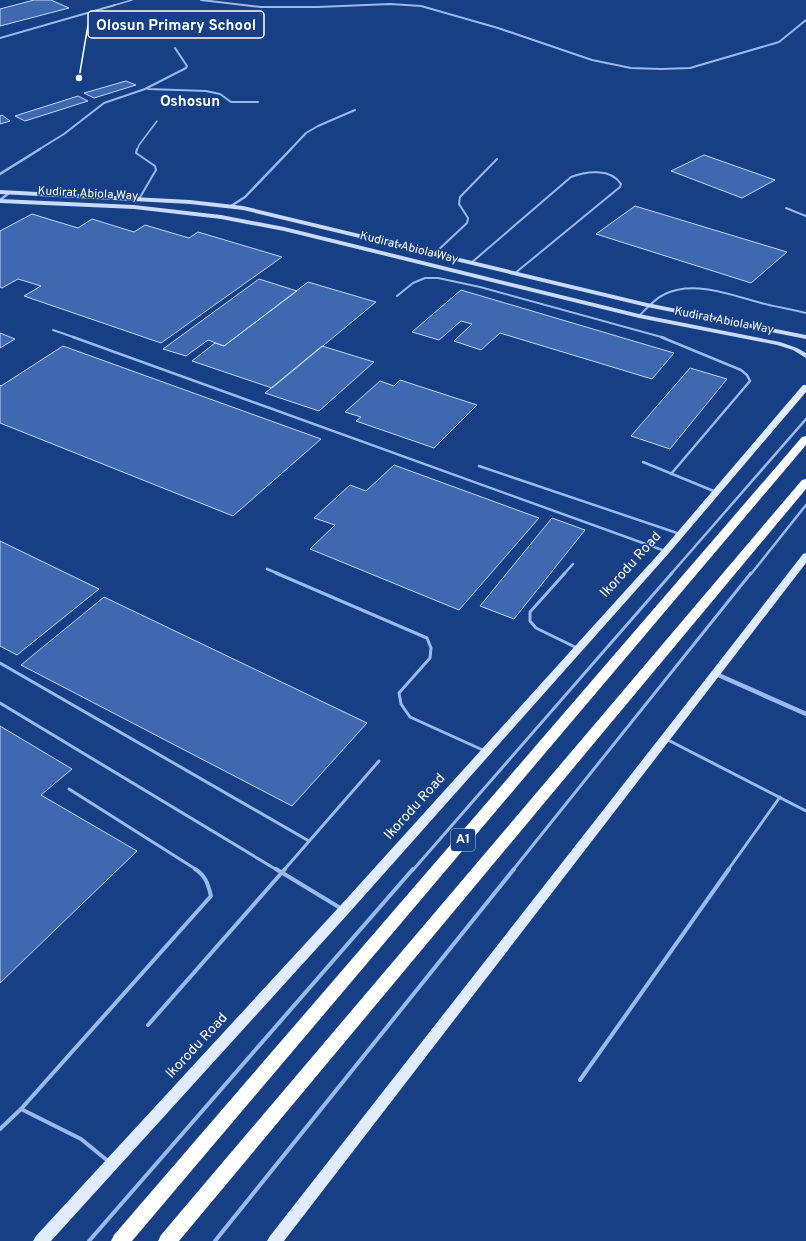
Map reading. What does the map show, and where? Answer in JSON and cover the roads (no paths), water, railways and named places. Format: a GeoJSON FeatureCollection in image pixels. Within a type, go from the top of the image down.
{"type":"FeatureCollection","features":[{"type":"Feature","properties":{"kind":"highway","name":"A1"},"geometry":{"type":"LineString","coordinates":[[120,1241],[806,439]]}},
{"type":"Feature","properties":{"kind":"highway","name":"A1"},"geometry":{"type":"LineString","coordinates":[[167,1241],[806,482]]}},
{"type":"Feature","properties":{"kind":"main road","name":"Kudirat Abiola Way"},"geometry":{"type":"LineString","coordinates":[[0,192],[139,199],[231,206],[296,220],[647,306],[806,337]]}},
{"type":"Feature","properties":{"kind":"main road","name":"Kudirat Abiola Way"},"geometry":{"type":"LineString","coordinates":[[0,200],[134,207],[221,217],[284,229],[640,316],[778,343],[796,349],[806,356]]}},
{"type":"Feature","properties":{"kind":"main road","name":"Ikorodu Road"},"geometry":{"type":"LineString","coordinates":[[41,1241],[344,910],[579,649],[666,551],[806,387]]}},
{"type":"Feature","properties":{"kind":"main road"},"geometry":{"type":"LineString","coordinates":[[274,1241],[666,739],[806,556]]}},
{"type":"Feature","properties":{"kind":"street"},"geometry":{"type":"LineString","coordinates":[[201,0],[261,7],[318,7],[390,4],[421,6],[498,28],[592,60],[631,68],[661,70],[690,68],[779,42],[806,20]]}},
{"type":"Feature","properties":{"kind":"street"},"geometry":{"type":"LineString","coordinates":[[0,38],[115,5]]}},
{"type":"Feature","properties":{"kind":"street"},"geometry":{"type":"LineString","coordinates":[[0,174],[64,134],[104,103],[145,89],[186,68],[187,66],[175,48]]}},
{"type":"Feature","properties":{"kind":"street"},"geometry":{"type":"LineString","coordinates":[[145,89],[206,91],[220,94],[231,102],[258,102]]}},
{"type":"Feature","properties":{"kind":"street"},"geometry":{"type":"LineString","coordinates":[[231,206],[246,197],[306,133],[318,126],[355,110]]}},
{"type":"Feature","properties":{"kind":"street"},"geometry":{"type":"LineString","coordinates":[[0,200],[10,193]]}},
{"type":"Feature","properties":{"kind":"street"},"geometry":{"type":"LineString","coordinates":[[716,674],[806,714]]}},
{"type":"Feature","properties":{"kind":"lane"},"geometry":{"type":"LineString","coordinates":[[115,5],[132,0]]}},
{"type":"Feature","properties":{"kind":"lane"},"geometry":{"type":"LineString","coordinates":[[139,199],[156,170],[155,166],[136,153],[139,145],[157,121]]}},
{"type":"Feature","properties":{"kind":"lane"},"geometry":{"type":"LineString","coordinates":[[434,254],[467,223],[468,218],[460,204],[460,197],[497,159]]}},
{"type":"Feature","properties":{"kind":"lane"},"geometry":{"type":"LineString","coordinates":[[471,263],[571,177],[580,173],[598,171],[618,179],[622,184],[620,187],[514,274]]}},
{"type":"Feature","properties":{"kind":"lane"},"geometry":{"type":"LineString","coordinates":[[786,208],[806,216]]}},
{"type":"Feature","properties":{"kind":"lane"},"geometry":{"type":"LineString","coordinates":[[397,296],[413,283],[425,278],[438,278],[480,287],[668,340],[741,370],[747,375],[750,381],[671,474]]}},
{"type":"Feature","properties":{"kind":"lane"},"geometry":{"type":"LineString","coordinates":[[640,316],[647,306],[673,291],[691,288],[732,294],[806,313]]}},
{"type":"Feature","properties":{"kind":"lane"},"geometry":{"type":"LineString","coordinates":[[53,330],[666,551]]}},
{"type":"Feature","properties":{"kind":"lane"},"geometry":{"type":"LineString","coordinates":[[89,1241],[806,419]]}},
{"type":"Feature","properties":{"kind":"lane"},"geometry":{"type":"LineString","coordinates":[[643,462],[716,492]]}},
{"type":"Feature","properties":{"kind":"lane"},"geometry":{"type":"LineString","coordinates":[[479,466],[680,534]]}},
{"type":"Feature","properties":{"kind":"lane"},"geometry":{"type":"LineString","coordinates":[[214,1241],[806,506]]}},
{"type":"Feature","properties":{"kind":"lane"},"geometry":{"type":"LineString","coordinates":[[573,564],[530,612],[530,621],[536,628],[579,649]]}},
{"type":"Feature","properties":{"kind":"lane"},"geometry":{"type":"LineString","coordinates":[[267,569],[427,638],[431,648],[430,658],[399,693],[401,704],[410,717],[486,751]]}},
{"type":"Feature","properties":{"kind":"lane"},"geometry":{"type":"LineString","coordinates":[[0,663],[309,841]]}},
{"type":"Feature","properties":{"kind":"lane"},"geometry":{"type":"LineString","coordinates":[[0,703],[344,910]]}},
{"type":"Feature","properties":{"kind":"lane"},"geometry":{"type":"LineString","coordinates":[[666,739],[806,811]]}},
{"type":"Feature","properties":{"kind":"lane"},"geometry":{"type":"LineString","coordinates":[[148,1025],[379,760]]}},
{"type":"Feature","properties":{"kind":"lane"},"geometry":{"type":"LineString","coordinates":[[0,1129],[22,1109],[210,896],[208,884],[203,874],[69,789]]}},
{"type":"Feature","properties":{"kind":"lane"},"geometry":{"type":"LineString","coordinates":[[580,1080],[780,797]]}},
{"type":"Feature","properties":{"kind":"lane"},"geometry":{"type":"LineString","coordinates":[[22,1109],[81,1139],[111,1164]]}},
{"type":"Feature","properties":{"kind":"place","name":"Olosun Primary School"},"geometry":{"type":"Point","coordinates":[79,78]}},
{"type":"Feature","properties":{"kind":"district","name":"Oshosun"},"geometry":{"type":"Point","coordinates":[190,102]}}]}
